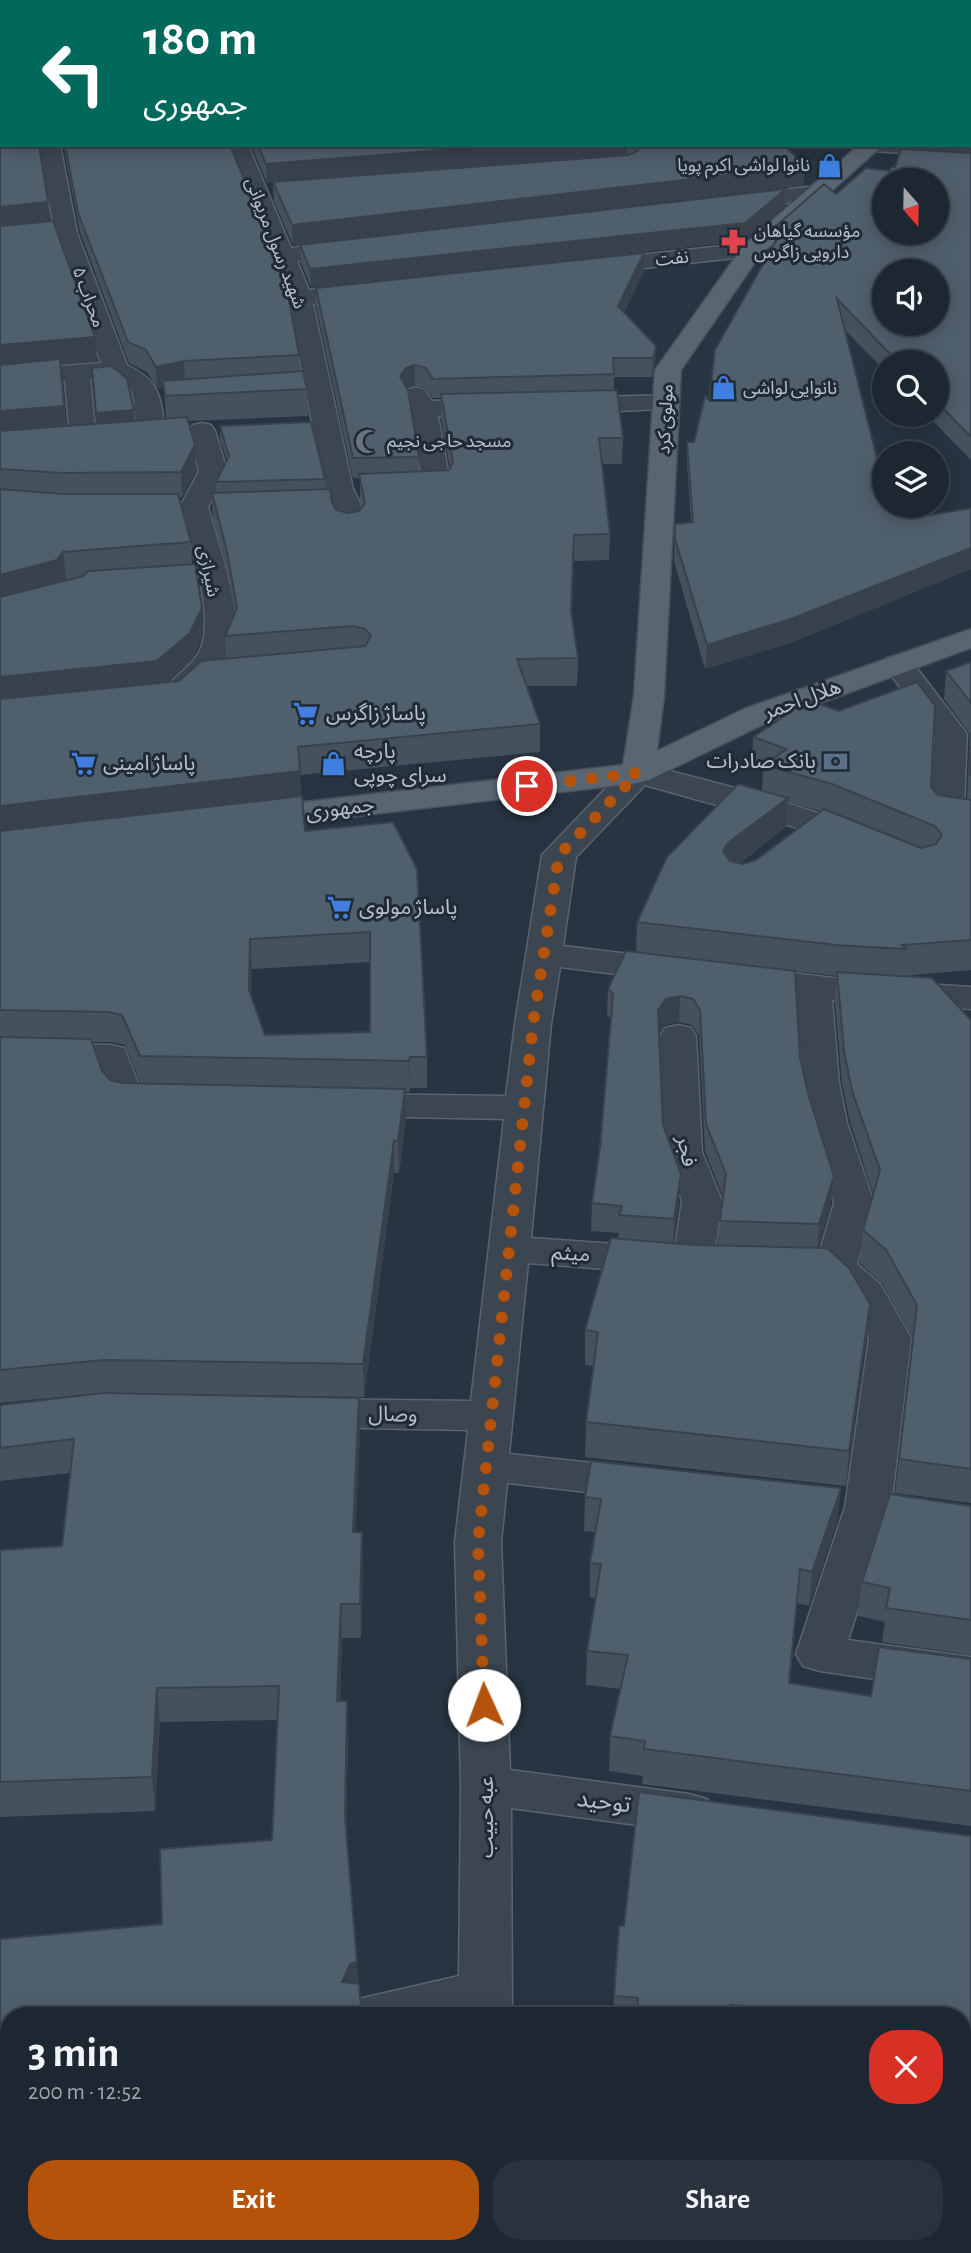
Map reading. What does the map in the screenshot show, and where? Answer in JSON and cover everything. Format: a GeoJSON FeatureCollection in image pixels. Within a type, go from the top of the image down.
{"type":"FeatureCollection","features":[{"type":"Feature","properties":{"kind":"main road","name":"مولوی کرد"},"geometry":{"type":"LineString","coordinates":[[638,773],[649,696],[668,370],[752,250],[871,147]]}},
{"type":"Feature","properties":{"kind":"main road","name":"هلال احمر"},"geometry":{"type":"LineString","coordinates":[[638,773],[755,716],[971,638]]}},
{"type":"Feature","properties":{"kind":"main road","name":"جمهوری"},"geometry":{"type":"LineString","coordinates":[[222,822],[638,773]]}},
{"type":"Feature","properties":{"kind":"street","name":"محراب ۵"},"geometry":{"type":"LineString","coordinates":[[49,147],[66,233],[116,369]]}},
{"type":"Feature","properties":{"kind":"street","name":"شهید رسول مریوانی"},"geometry":{"type":"LineString","coordinates":[[238,147],[300,298],[317,386],[311,426],[349,500],[437,488],[420,402],[518,407]]}},
{"type":"Feature","properties":{"kind":"street"},"geometry":{"type":"LineString","coordinates":[[901,147],[971,152]]}},
{"type":"Feature","properties":{"kind":"street"},"geometry":{"type":"LineString","coordinates":[[258,193],[284,191]]}},
{"type":"Feature","properties":{"kind":"street"},"geometry":{"type":"LineString","coordinates":[[710,205],[815,193]]}},
{"type":"Feature","properties":{"kind":"street"},"geometry":{"type":"LineString","coordinates":[[40,236],[66,233]]}},
{"type":"Feature","properties":{"kind":"street"},"geometry":{"type":"LineString","coordinates":[[283,256],[379,244]]}},
{"type":"Feature","properties":{"kind":"street","name":"نفت"},"geometry":{"type":"LineString","coordinates":[[574,269],[752,250]]}},
{"type":"Feature","properties":{"kind":"street"},"geometry":{"type":"LineString","coordinates":[[300,298],[396,288]]}},
{"type":"Feature","properties":{"kind":"street"},"geometry":{"type":"LineString","coordinates":[[0,379],[77,372],[116,369],[137,379],[148,400],[152,433],[72,439],[77,372]]}},
{"type":"Feature","properties":{"kind":"street"},"geometry":{"type":"LineString","coordinates":[[291,387],[317,386]]}},
{"type":"Feature","properties":{"kind":"street"},"geometry":{"type":"LineString","coordinates":[[148,400],[173,395]]}},
{"type":"Feature","properties":{"kind":"street"},"geometry":{"type":"LineString","coordinates":[[545,406],[666,403]]}},
{"type":"Feature","properties":{"kind":"street","name":"شیرازی"},"geometry":{"type":"LineString","coordinates":[[152,433],[216,430],[213,471],[194,507],[198,579],[221,636],[207,666],[156,701]]}},
{"type":"Feature","properties":{"kind":"street"},"geometry":{"type":"LineString","coordinates":[[898,664],[951,734],[947,815],[971,817]]}},
{"type":"Feature","properties":{"kind":"street"},"geometry":{"type":"LineString","coordinates":[[192,678],[233,675]]}},
{"type":"Feature","properties":{"kind":"street"},"geometry":{"type":"LineString","coordinates":[[638,773],[817,823],[881,849]]}},
{"type":"Feature","properties":{"kind":"street","name":"عبه حبیب"},"geometry":{"type":"LineString","coordinates":[[485,2004],[486,1786],[478,1542],[533,1024],[559,855],[638,773]]}},
{"type":"Feature","properties":{"kind":"street"},"geometry":{"type":"LineString","coordinates":[[785,848],[817,823]]}},
{"type":"Feature","properties":{"kind":"street"},"geometry":{"type":"LineString","coordinates":[[545,955],[813,986],[970,1000]]}},
{"type":"Feature","properties":{"kind":"street"},"geometry":{"type":"LineString","coordinates":[[813,986],[820,1083],[828,1123],[854,1203],[836,1267]]}},
{"type":"Feature","properties":{"kind":"street","name":"فجر"},"geometry":{"type":"LineString","coordinates":[[678,1036],[683,1152],[702,1201],[712,1263]]}},
{"type":"Feature","properties":{"kind":"street"},"geometry":{"type":"LineString","coordinates":[[0,1054],[111,1056],[126,1101],[195,1102]]}},
{"type":"Feature","properties":{"kind":"street"},"geometry":{"type":"LineString","coordinates":[[319,1104],[525,1108]]}},
{"type":"Feature","properties":{"kind":"street","name":"میثم"},"geometry":{"type":"LineString","coordinates":[[509,1249],[712,1263]]}},
{"type":"Feature","properties":{"kind":"street"},"geometry":{"type":"LineString","coordinates":[[784,1265],[836,1267],[865,1293],[890,1338],[868,1508],[820,1654],[971,1675]]}},
{"type":"Feature","properties":{"kind":"street","name":"وصال"},"geometry":{"type":"LineString","coordinates":[[271,1412],[493,1416]]}},
{"type":"Feature","properties":{"kind":"street"},"geometry":{"type":"LineString","coordinates":[[486,1466],[677,1487]]}},
{"type":"Feature","properties":{"kind":"street","name":"توحید"},"geometry":{"type":"LineString","coordinates":[[486,1786],[736,1819]]}},
{"type":"Feature","properties":{"kind":"street"},"geometry":{"type":"LineString","coordinates":[[457,2007],[485,2004]]}},
{"type":"Feature","properties":{"kind":"building"},"geometry":{"type":"Polygon","coordinates":[[[0,147],[39,147],[48,202],[0,207],[0,147]]]}},
{"type":"Feature","properties":{"kind":"building"},"geometry":{"type":"Polygon","coordinates":[[[65,147],[231,147],[285,278],[299,355],[184,361],[156,367],[146,350],[128,342],[78,213],[65,147]]]}},
{"type":"Feature","properties":{"kind":"building"},"geometry":{"type":"Polygon","coordinates":[[[259,147],[480,147],[266,164],[259,147]]]}},
{"type":"Feature","properties":{"kind":"building"},"geometry":{"type":"Polygon","coordinates":[[[639,147],[786,147],[805,166],[292,225],[273,182],[628,155],[638,151],[639,147]]]}},
{"type":"Feature","properties":{"kind":"building"},"geometry":{"type":"Polygon","coordinates":[[[901,149],[971,153],[971,437],[949,414],[949,350],[886,350],[873,336],[949,336],[949,259],[872,259],[872,335],[837,299],[873,441],[872,518],[949,518],[949,512],[971,508],[971,548],[791,619],[707,645],[675,539],[675,524],[693,522],[687,442],[694,442],[705,396],[709,400],[715,350],[785,225],[775,227],[824,184],[836,194],[866,168],[872,169],[872,245],[949,245],[949,168],[891,167],[895,167],[901,149]]]}},
{"type":"Feature","properties":{"kind":"building"},"geometry":{"type":"Polygon","coordinates":[[[786,189],[745,223],[310,269],[300,245],[786,189]]]}},
{"type":"Feature","properties":{"kind":"building"},"geometry":{"type":"Polygon","coordinates":[[[53,221],[95,337],[0,345],[0,226],[53,221]]]}},
{"type":"Feature","properties":{"kind":"building"},"geometry":{"type":"Polygon","coordinates":[[[644,253],[618,306],[656,346],[653,358],[613,358],[614,374],[433,379],[426,368],[415,365],[406,368],[400,376],[408,390],[419,457],[353,458],[316,288],[644,253]]]}},
{"type":"Feature","properties":{"kind":"building"},"geometry":{"type":"Polygon","coordinates":[[[60,359],[64,406],[0,411],[0,365],[60,359]]]}},
{"type":"Feature","properties":{"kind":"building"},"geometry":{"type":"Polygon","coordinates":[[[110,366],[127,379],[134,410],[96,413],[92,368],[110,366]]]}},
{"type":"Feature","properties":{"kind":"building"},"geometry":{"type":"Polygon","coordinates":[[[303,371],[307,389],[165,396],[163,381],[303,371]]]}},
{"type":"Feature","properties":{"kind":"building"},"geometry":{"type":"Polygon","coordinates":[[[617,390],[623,438],[599,438],[610,534],[574,535],[571,611],[578,658],[517,659],[540,724],[298,747],[300,771],[0,806],[0,699],[179,681],[201,661],[365,646],[371,636],[365,629],[353,626],[225,636],[237,608],[227,552],[212,493],[330,489],[336,510],[348,513],[359,511],[365,503],[359,474],[449,470],[453,462],[441,394],[617,390]]]}},
{"type":"Feature","properties":{"kind":"building"},"geometry":{"type":"Polygon","coordinates":[[[187,417],[195,445],[181,472],[63,473],[0,469],[0,431],[187,417]]]}},
{"type":"Feature","properties":{"kind":"building"},"geometry":{"type":"Polygon","coordinates":[[[311,422],[325,479],[216,482],[229,456],[220,426],[311,422]]]}},
{"type":"Feature","properties":{"kind":"building"},"geometry":{"type":"Polygon","coordinates":[[[0,489],[63,494],[178,494],[191,542],[63,552],[57,560],[0,575],[0,489]]]}},
{"type":"Feature","properties":{"kind":"building"},"geometry":{"type":"Polygon","coordinates":[[[195,564],[202,608],[190,633],[157,661],[0,677],[0,597],[83,576],[88,571],[195,564]]]}},
{"type":"Feature","properties":{"kind":"building"},"geometry":{"type":"Polygon","coordinates":[[[971,662],[971,703],[946,671],[971,662]]]}},
{"type":"Feature","properties":{"kind":"building"},"geometry":{"type":"Polygon","coordinates":[[[917,682],[935,706],[931,787],[938,795],[971,800],[971,940],[902,945],[906,949],[836,945],[637,922],[667,857],[738,784],[788,798],[728,843],[723,851],[730,861],[743,864],[756,860],[824,809],[921,848],[936,844],[942,835],[935,826],[832,784],[764,765],[787,749],[753,737],[808,700],[839,711],[917,682]]]}},
{"type":"Feature","properties":{"kind":"building"},"geometry":{"type":"Polygon","coordinates":[[[302,796],[305,831],[393,822],[417,869],[427,1057],[410,1057],[409,1061],[140,1056],[122,1015],[108,1012],[0,1010],[0,831],[302,796]],[[370,932],[250,939],[249,990],[265,1035],[370,1032],[370,932]]]}},
{"type":"Feature","properties":{"kind":"building"},"geometry":{"type":"Polygon","coordinates":[[[626,951],[795,971],[800,1057],[809,1097],[834,1176],[819,1224],[720,1221],[726,1174],[706,1124],[700,1010],[693,999],[680,996],[666,999],[658,1010],[663,1125],[681,1174],[674,1219],[619,1215],[622,1206],[592,1203],[600,1147],[613,994],[608,989],[626,951]]]}},
{"type":"Feature","properties":{"kind":"building"},"geometry":{"type":"Polygon","coordinates":[[[837,972],[932,978],[971,1020],[971,1469],[899,1459],[917,1305],[886,1250],[863,1230],[880,1170],[852,1091],[844,1051],[837,972]]]}},
{"type":"Feature","properties":{"kind":"building"},"geometry":{"type":"Polygon","coordinates":[[[0,1037],[91,1039],[102,1071],[110,1080],[123,1083],[405,1089],[398,1141],[394,1141],[363,1364],[103,1360],[0,1370],[0,1037]]]}},
{"type":"Feature","properties":{"kind":"building"},"geometry":{"type":"Polygon","coordinates":[[[611,1238],[695,1245],[827,1248],[849,1268],[870,1304],[849,1451],[586,1422],[598,1332],[585,1330],[611,1238]]]}},
{"type":"Feature","properties":{"kind":"building"},"geometry":{"type":"Polygon","coordinates":[[[103,1393],[359,1398],[353,1532],[362,1532],[360,1604],[341,1604],[337,1701],[347,1701],[345,1816],[357,1962],[350,1964],[342,1982],[359,1984],[361,2007],[0,2007],[0,1939],[162,1924],[160,1849],[272,1840],[279,1686],[157,1688],[152,1777],[0,1782],[0,1550],[62,1546],[74,1439],[0,1448],[0,1405],[103,1393]]]}},
{"type":"Feature","properties":{"kind":"building"},"geometry":{"type":"Polygon","coordinates":[[[591,1461],[841,1488],[812,1572],[800,1569],[789,1683],[871,1696],[879,1647],[971,1659],[971,1791],[644,1749],[645,1741],[610,1736],[628,1655],[587,1651],[601,1564],[590,1563],[601,1499],[585,1497],[591,1461]]]}},
{"type":"Feature","properties":{"kind":"building"},"geometry":{"type":"Polygon","coordinates":[[[890,1494],[971,1506],[971,1620],[886,1608],[890,1588],[862,1582],[890,1494]]]}},
{"type":"Feature","properties":{"kind":"building"},"geometry":{"type":"Polygon","coordinates":[[[639,1792],[971,1836],[971,2007],[638,2007],[638,1998],[614,1996],[619,1926],[624,1926],[639,1792]]]}},
{"type":"Feature","properties":{"kind":"place","name":"نانوا لواشی اکرم پویا"},"geometry":{"type":"Point","coordinates":[830,165]}},
{"type":"Feature","properties":{"kind":"place","name":"مؤسسه گیاهان دارویی زاگرس"},"geometry":{"type":"Point","coordinates":[734,241]}},
{"type":"Feature","properties":{"kind":"place","name":"نانوایی لواشی"},"geometry":{"type":"Point","coordinates":[723,388]}},
{"type":"Feature","properties":{"kind":"place","name":"مسجد حاجی نجیم"},"geometry":{"type":"Point","coordinates":[367,441]}},
{"type":"Feature","properties":{"kind":"place","name":"پاساژ زاگرس"},"geometry":{"type":"Point","coordinates":[306,713]}},
{"type":"Feature","properties":{"kind":"place","name":"بانک صادرات"},"geometry":{"type":"Point","coordinates":[836,761]}},
{"type":"Feature","properties":{"kind":"place","name":"پاساژ امینی"},"geometry":{"type":"Point","coordinates":[83,763]}},
{"type":"Feature","properties":{"kind":"place","name":"پارچه سرای چوپی"},"geometry":{"type":"Point","coordinates":[334,763]}},
{"type":"Feature","properties":{"kind":"place","name":"پاساژ مولوی"},"geometry":{"type":"Point","coordinates":[339,907]}},
{"type":"Feature","properties":{"kind":"route"},"geometry":{"type":"LineString","coordinates":[[484,1705],[478,1542],[533,1024],[559,855],[638,773],[527,786]]}}]}
